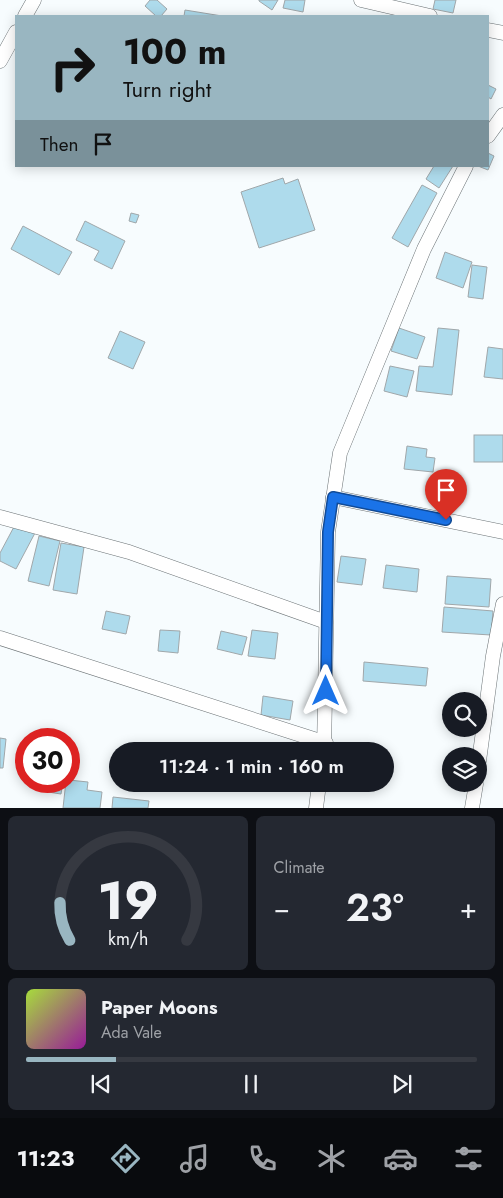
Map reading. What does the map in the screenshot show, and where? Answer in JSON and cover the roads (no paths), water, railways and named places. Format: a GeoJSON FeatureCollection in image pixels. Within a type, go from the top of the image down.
{"type":"FeatureCollection","features":[{"type":"Feature","properties":{"kind":"street"},"geometry":{"type":"LineString","coordinates":[[26,15],[34,0]]}},
{"type":"Feature","properties":{"kind":"street"},"geometry":{"type":"LineString","coordinates":[[361,0],[426,15]]}},
{"type":"Feature","properties":{"kind":"street"},"geometry":{"type":"LineString","coordinates":[[489,30],[503,34]]}},
{"type":"Feature","properties":{"kind":"street"},"geometry":{"type":"LineString","coordinates":[[0,61],[15,34]]}},
{"type":"Feature","properties":{"kind":"street"},"geometry":{"type":"LineString","coordinates":[[489,135],[503,115]]}},
{"type":"Feature","properties":{"kind":"street"},"geometry":{"type":"LineString","coordinates":[[325,742],[328,532],[340,454],[424,250],[466,167]]}},
{"type":"Feature","properties":{"kind":"street"},"geometry":{"type":"LineString","coordinates":[[333,497],[503,532]]}},
{"type":"Feature","properties":{"kind":"street"},"geometry":{"type":"LineString","coordinates":[[0,517],[129,552],[326,622]]}},
{"type":"Feature","properties":{"kind":"street"},"geometry":{"type":"LineString","coordinates":[[481,747],[493,656],[503,604]]}},
{"type":"Feature","properties":{"kind":"street"},"geometry":{"type":"LineString","coordinates":[[0,638],[310,742]]}},
{"type":"Feature","properties":{"kind":"street"},"geometry":{"type":"LineString","coordinates":[[316,808],[318,792]]}},
{"type":"Feature","properties":{"kind":"street"},"geometry":{"type":"LineString","coordinates":[[472,808],[475,792]]}}]}
